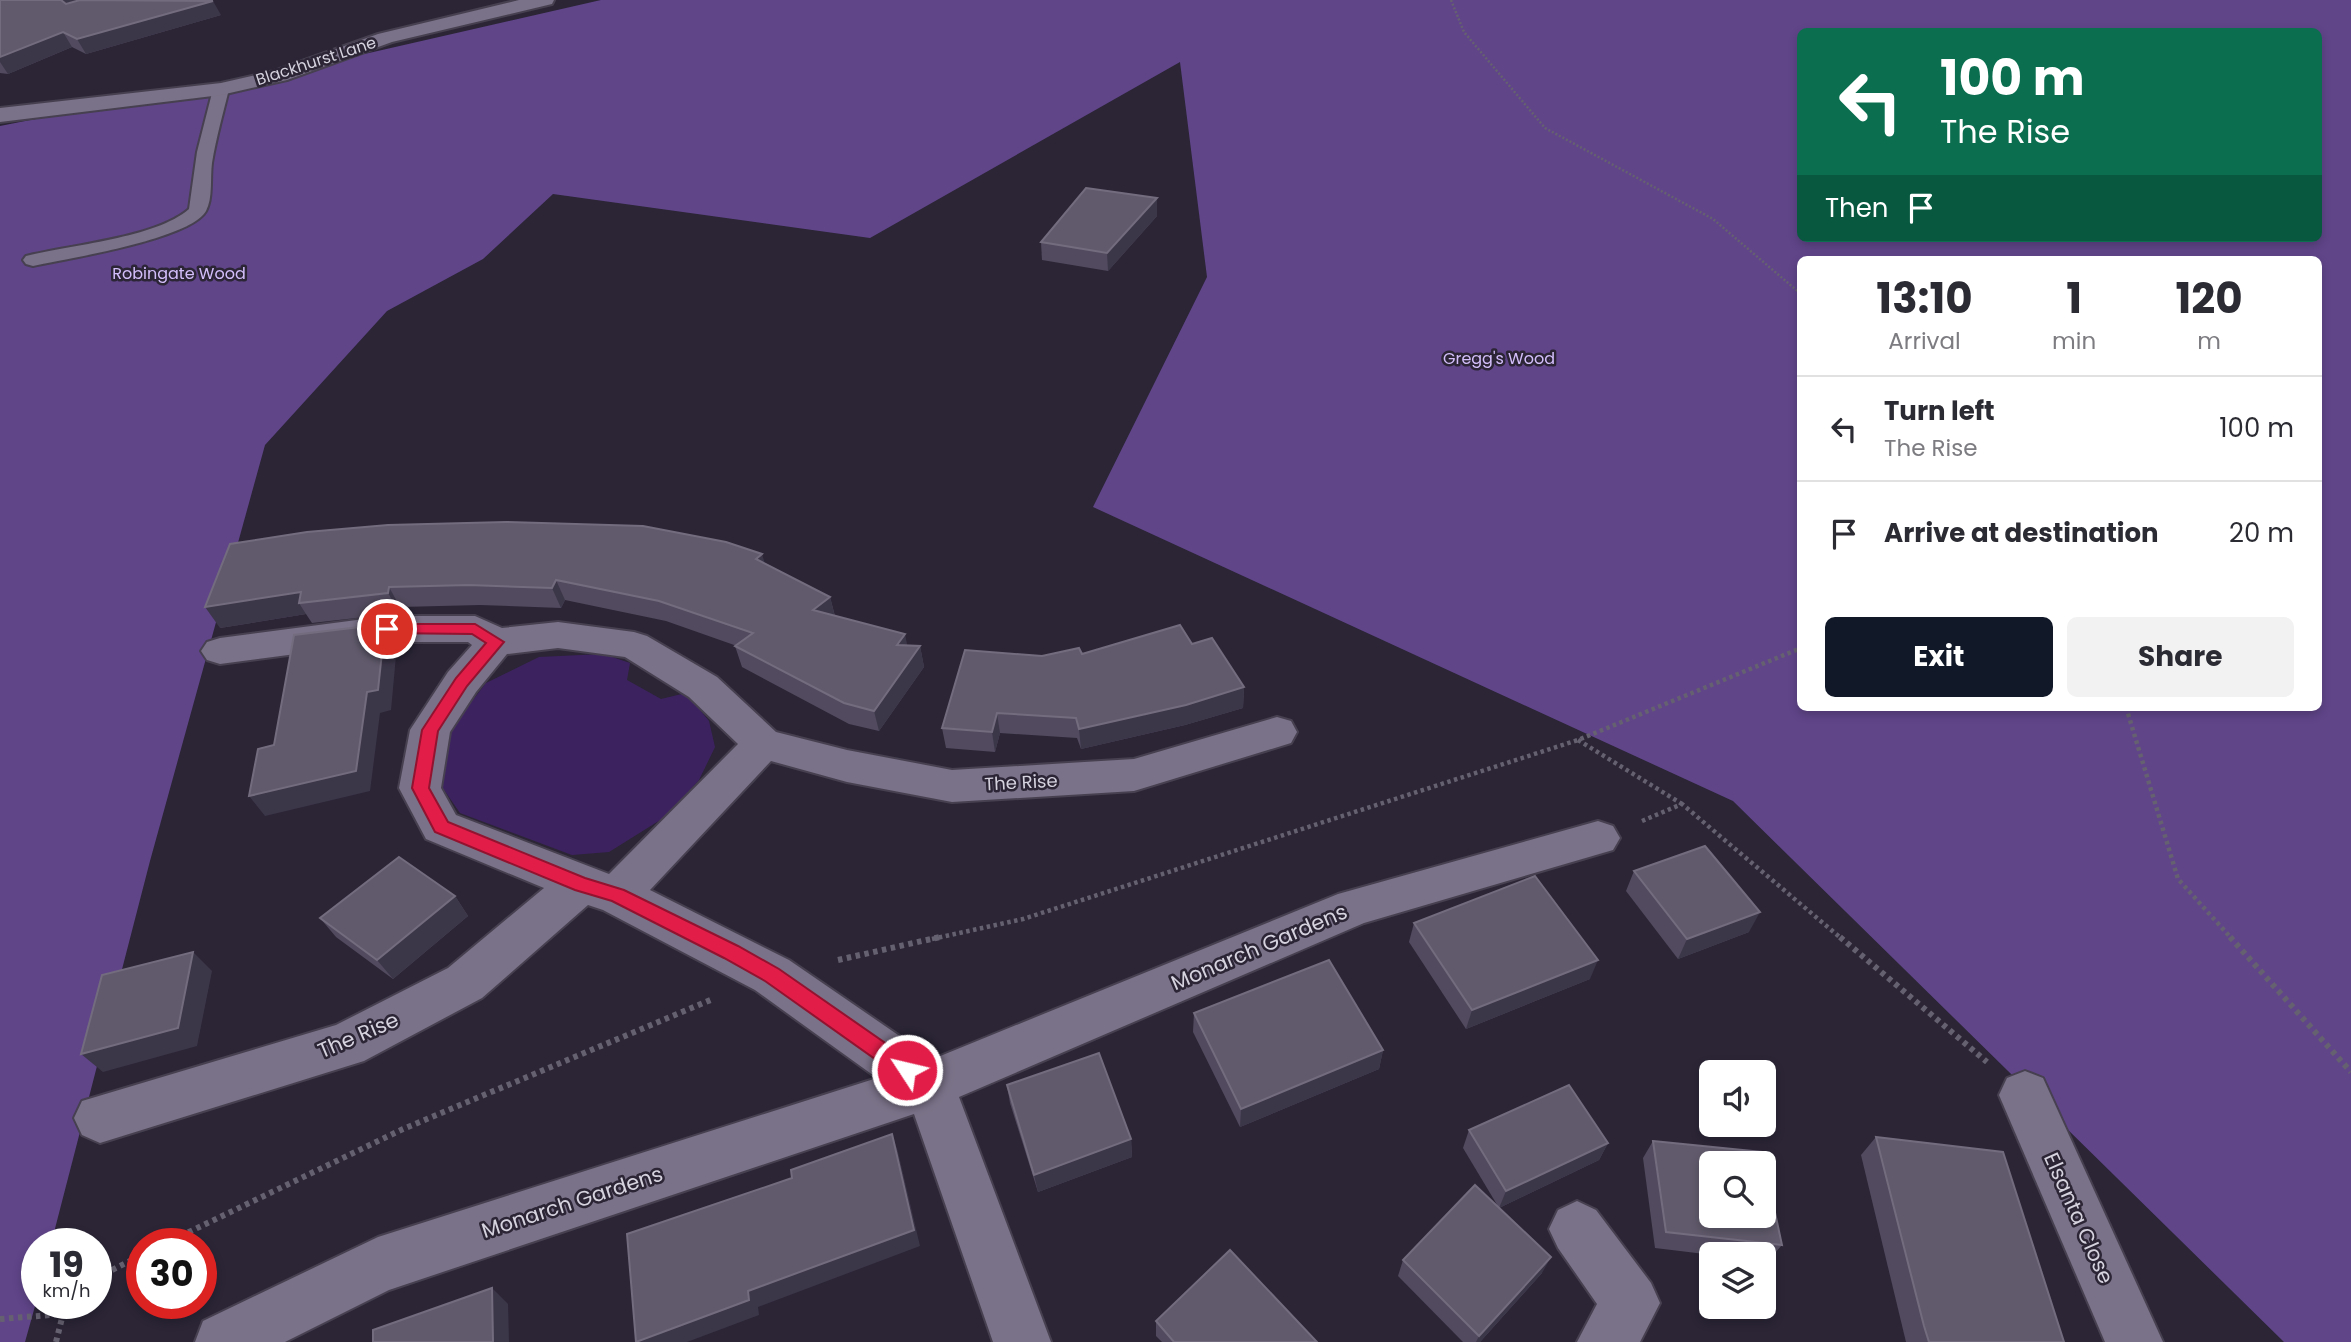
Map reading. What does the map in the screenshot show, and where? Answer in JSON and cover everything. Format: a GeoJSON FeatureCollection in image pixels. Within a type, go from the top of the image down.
{"type":"FeatureCollection","features":[{"type":"Feature","properties":{"kind":"street","name":"Blackhurst Lane"},"geometry":{"type":"LineString","coordinates":[[0,115],[221,89],[281,76],[385,38],[545,0]]}},
{"type":"Feature","properties":{"kind":"street","name":"The Rise"},"geometry":{"type":"LineString","coordinates":[[220,651],[387,629],[475,629],[496,642],[558,635],[634,645],[703,687],[763,744],[847,766],[952,786],[1134,775],[1277,732]]}},
{"type":"Feature","properties":{"kind":"street"},"geometry":{"type":"LineString","coordinates":[[496,642],[462,682],[430,730],[420,788],[442,827],[599,890],[772,975],[929,1085],[1022,1342]]}},
{"type":"Feature","properties":{"kind":"street","name":"The Rise"},"geometry":{"type":"LineString","coordinates":[[100,1118],[346,1045],[465,983],[599,890],[763,744]]}},
{"type":"Feature","properties":{"kind":"street","name":"Monarch Gardens"},"geometry":{"type":"LineString","coordinates":[[224,1342],[378,1265],[929,1085],[1354,907],[1598,838]]}},
{"type":"Feature","properties":{"kind":"street","name":"Elsanta Close"},"geometry":{"type":"LineString","coordinates":[[2025,1095],[2134,1342]]}},
{"type":"Feature","properties":{"kind":"street"},"geometry":{"type":"LineString","coordinates":[[1577,1230],[1631,1303],[1606,1342]]}},
{"type":"Feature","properties":{"kind":"lane"},"geometry":{"type":"LineString","coordinates":[[33,260],[151,234],[178,225],[194,216],[200,200],[207,146],[221,89]]}},
{"type":"Feature","properties":{"kind":"path"},"geometry":{"type":"LineString","coordinates":[[1451,0],[1464,32],[1545,128],[1713,219],[1797,291]]}},
{"type":"Feature","properties":{"kind":"path"},"geometry":{"type":"LineString","coordinates":[[197,1228],[403,1129],[772,975],[1023,919],[1578,740],[1797,650]]}},
{"type":"Feature","properties":{"kind":"path"},"geometry":{"type":"LineString","coordinates":[[2127,711],[2178,879],[2351,1072]]}},
{"type":"Feature","properties":{"kind":"path"},"geometry":{"type":"LineString","coordinates":[[1578,740],[1682,804],[2025,1095]]}},
{"type":"Feature","properties":{"kind":"path"},"geometry":{"type":"LineString","coordinates":[[1598,838],[1682,804]]}},
{"type":"Feature","properties":{"kind":"path"},"geometry":{"type":"LineString","coordinates":[[0,1319],[21,1317]]}},
{"type":"Feature","properties":{"kind":"path"},"geometry":{"type":"LineString","coordinates":[[56,1342],[62,1319]]}},
{"type":"Feature","properties":{"kind":"shaded area"},"geometry":{"type":"Polygon","coordinates":[[[603,654],[630,663],[627,680],[661,699],[686,693],[709,721],[715,747],[699,780],[665,817],[609,852],[572,855],[460,813],[438,781],[450,730],[486,683],[539,657],[603,654]]]}},
{"type":"Feature","properties":{"kind":"green space","name":"Gregg's Wood"},"geometry":{"type":"Polygon","coordinates":[[[601,0],[2351,0],[2351,1342],[2284,1342],[1733,801],[1093,507],[1207,277],[1180,62],[870,238],[553,194],[483,259],[387,311],[265,445],[150,861],[55,1228],[21,1228],[21,1319],[31,1319],[25,1342],[0,1342],[0,126],[369,53],[601,0]]]}},
{"type":"Feature","properties":{"kind":"building"},"geometry":{"type":"Polygon","coordinates":[[[0,0],[61,0],[66,4],[80,0],[213,1],[77,39],[63,32],[0,57],[0,0]]]}},
{"type":"Feature","properties":{"kind":"building"},"geometry":{"type":"Polygon","coordinates":[[[1086,188],[1157,198],[1107,253],[1041,242],[1086,188]]]}},
{"type":"Feature","properties":{"kind":"building"},"geometry":{"type":"Polygon","coordinates":[[[506,522],[643,526],[726,542],[762,554],[756,559],[830,597],[813,610],[905,634],[897,645],[920,646],[874,711],[844,703],[735,646],[753,633],[659,601],[556,580],[552,588],[469,585],[389,587],[388,593],[299,603],[301,592],[205,607],[230,544],[307,532],[388,525],[506,522]]]}},
{"type":"Feature","properties":{"kind":"building"},"geometry":{"type":"Polygon","coordinates":[[[385,624],[378,690],[367,692],[356,771],[249,796],[258,749],[274,745],[294,635],[385,624]]]}},
{"type":"Feature","properties":{"kind":"building"},"geometry":{"type":"Polygon","coordinates":[[[1180,625],[1192,644],[1212,638],[1244,687],[1186,705],[1079,729],[1076,718],[997,713],[992,732],[942,728],[965,650],[1042,656],[1079,648],[1082,654],[1180,625]]]}},
{"type":"Feature","properties":{"kind":"building"},"geometry":{"type":"Polygon","coordinates":[[[1705,846],[1760,912],[1687,939],[1634,871],[1705,846]]]}},
{"type":"Feature","properties":{"kind":"building"},"geometry":{"type":"Polygon","coordinates":[[[399,857],[455,896],[377,960],[320,918],[399,857]]]}},
{"type":"Feature","properties":{"kind":"building"},"geometry":{"type":"Polygon","coordinates":[[[1535,876],[1598,960],[1472,1010],[1414,923],[1535,876]]]}},
{"type":"Feature","properties":{"kind":"building"},"geometry":{"type":"Polygon","coordinates":[[[193,952],[178,1028],[81,1054],[102,975],[193,952]]]}},
{"type":"Feature","properties":{"kind":"building"},"geometry":{"type":"Polygon","coordinates":[[[1329,960],[1383,1050],[1241,1109],[1194,1013],[1329,960]]]}},
{"type":"Feature","properties":{"kind":"building"},"geometry":{"type":"Polygon","coordinates":[[[1099,1053],[1131,1139],[1034,1175],[1007,1085],[1099,1053]]]}},
{"type":"Feature","properties":{"kind":"building"},"geometry":{"type":"Polygon","coordinates":[[[1569,1085],[1608,1143],[1506,1191],[1469,1130],[1569,1085]]]}},
{"type":"Feature","properties":{"kind":"building"},"geometry":{"type":"Polygon","coordinates":[[[892,1134],[914,1230],[748,1291],[749,1300],[636,1342],[627,1234],[792,1178],[791,1170],[892,1134]]]}},
{"type":"Feature","properties":{"kind":"building"},"geometry":{"type":"Polygon","coordinates":[[[1876,1137],[2003,1152],[2064,1342],[1929,1342],[1876,1137]]]}},
{"type":"Feature","properties":{"kind":"building"},"geometry":{"type":"Polygon","coordinates":[[[1653,1141],[1752,1151],[1699,1151],[1699,1228],[1776,1228],[1776,1217],[1782,1245],[1776,1242],[1666,1232],[1653,1141]]]}},
{"type":"Feature","properties":{"kind":"building"},"geometry":{"type":"Polygon","coordinates":[[[1475,1185],[1551,1257],[1479,1336],[1403,1260],[1475,1185]]]}},
{"type":"Feature","properties":{"kind":"building"},"geometry":{"type":"Polygon","coordinates":[[[1230,1250],[1317,1342],[1174,1342],[1156,1321],[1230,1250]]]}},
{"type":"Feature","properties":{"kind":"building"},"geometry":{"type":"Polygon","coordinates":[[[492,1288],[493,1342],[373,1342],[373,1330],[492,1288]]]}},
{"type":"Feature","properties":{"kind":"route"},"geometry":{"type":"LineString","coordinates":[[387,629],[475,629],[496,642],[462,682],[430,730],[420,788],[442,827],[581,884],[617,895],[731,952],[772,975],[907,1070]]}},
{"type":"Feature","properties":{"kind":"park label","name":"Robingate Wood"},"geometry":{"type":"Point","coordinates":[179,273]}}]}
